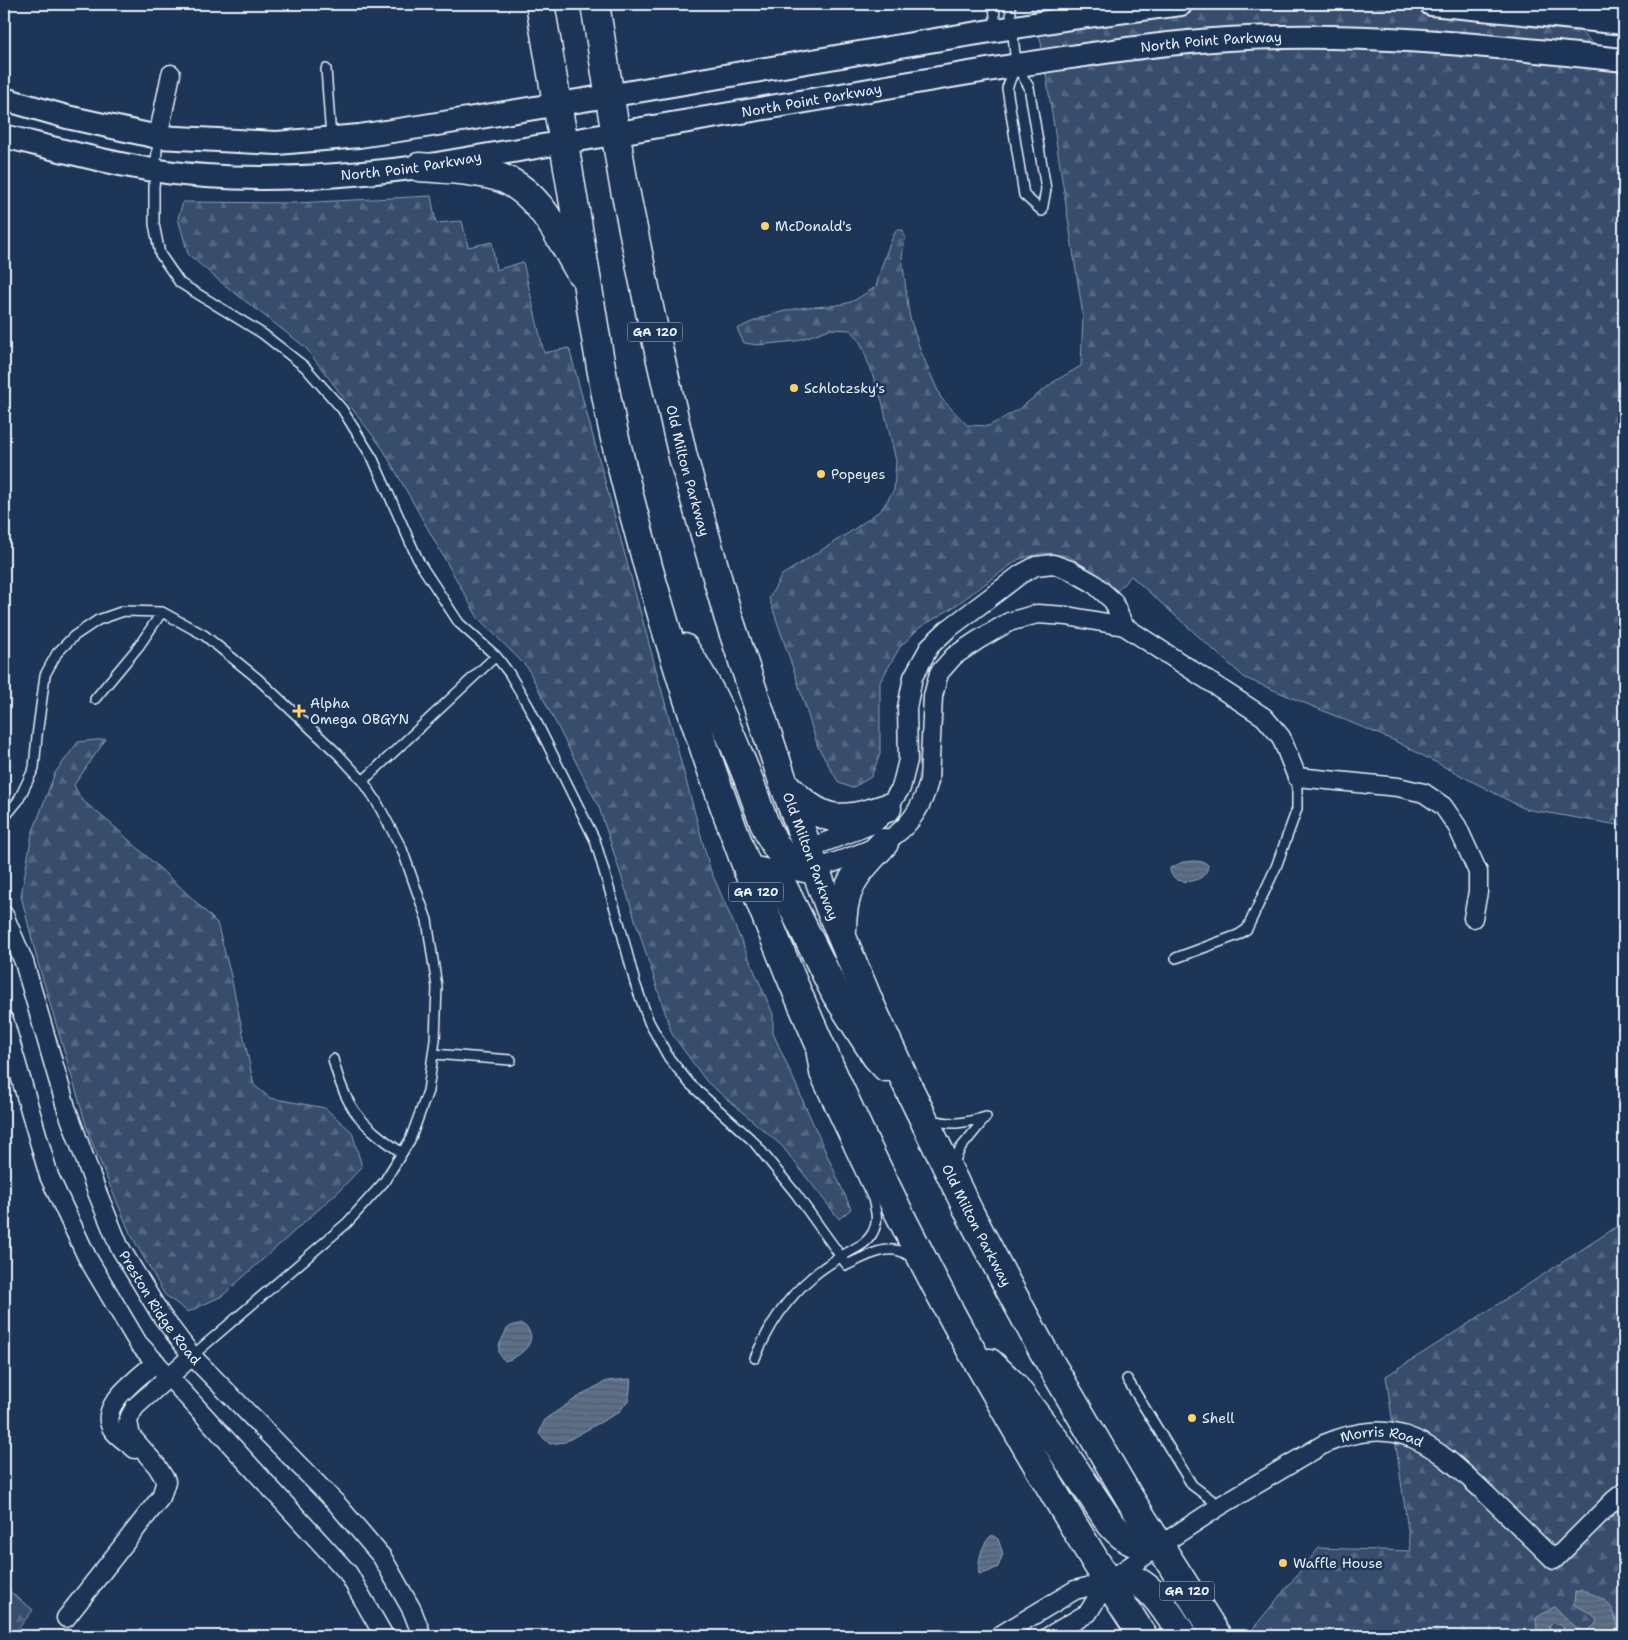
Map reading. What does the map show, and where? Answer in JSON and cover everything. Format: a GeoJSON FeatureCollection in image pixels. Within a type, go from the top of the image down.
{"type":"FeatureCollection","features":[{"type":"Feature","properties":{"kind":"highway","name":"Old Milton Parkway"},"geometry":{"type":"LineString","coordinates":[[540,4],[599,365],[618,447],[663,618],[721,794],[782,870],[842,937],[869,1002],[910,1091],[1003,1278],[1045,1354],[1159,1546],[1216,1636]]}},
{"type":"Feature","properties":{"kind":"highway","name":"Old Milton Parkway"},"geometry":{"type":"LineString","coordinates":[[595,4],[608,96],[623,180],[683,457],[728,616],[784,784],[782,870],[804,1010],[902,1220],[967,1342],[1107,1582],[1143,1636]]}},
{"type":"Feature","properties":{"kind":"highway"},"geometry":{"type":"LineString","coordinates":[[419,167],[477,172],[498,176],[518,186],[533,199],[547,217],[587,283]]}},
{"type":"Feature","properties":{"kind":"highway"},"geometry":{"type":"LineString","coordinates":[[663,618],[697,667],[733,742],[768,829],[782,870],[836,994],[876,1056],[910,1091]]}},
{"type":"Feature","properties":{"kind":"highway"},"geometry":{"type":"LineString","coordinates":[[784,784],[809,808],[823,815],[850,818],[887,808]]}},
{"type":"Feature","properties":{"kind":"highway"},"geometry":{"type":"LineString","coordinates":[[842,937],[842,912],[847,890],[858,871],[884,843]]}},
{"type":"Feature","properties":{"kind":"highway"},"geometry":{"type":"LineString","coordinates":[[967,1342],[1013,1385],[1057,1443],[1111,1524],[1120,1534],[1143,1546],[1159,1546]]}},
{"type":"Feature","properties":{"kind":"highway"},"geometry":{"type":"LineString","coordinates":[[1107,1582],[1123,1578],[1136,1581],[1149,1590],[1183,1636]]}},
{"type":"Feature","properties":{"kind":"street"},"geometry":{"type":"LineString","coordinates":[[4,99],[67,118],[158,137],[278,143],[424,126],[1005,29],[1124,10],[1181,4]]}},
{"type":"Feature","properties":{"kind":"street"},"geometry":{"type":"LineString","coordinates":[[1431,4],[1624,22]]}},
{"type":"Feature","properties":{"kind":"street","name":"North Point Parkway"},"geometry":{"type":"LineString","coordinates":[[4,136],[79,155],[155,170],[204,176],[278,178],[371,173],[419,167],[1016,65],[1172,43],[1300,36],[1421,41],[1512,48],[1624,60]]}},
{"type":"Feature","properties":{"kind":"street"},"geometry":{"type":"LineString","coordinates":[[158,137],[171,74]]}},
{"type":"Feature","properties":{"kind":"street"},"geometry":{"type":"LineString","coordinates":[[782,870],[873,824],[887,808],[901,788],[908,760],[906,708],[913,677],[930,646],[947,630],[1021,574],[1036,566],[1053,564],[1070,570],[1093,583],[1113,601],[1124,626]]}},
{"type":"Feature","properties":{"kind":"street"},"geometry":{"type":"LineString","coordinates":[[782,870],[884,843],[904,829],[917,812],[926,794],[929,781],[933,696],[939,673],[954,656],[1009,622],[1037,614],[1067,616],[1124,626],[1264,717],[1281,737],[1297,777],[1398,787],[1424,793],[1443,806],[1457,826],[1478,872],[1478,892],[1473,918]]}},
{"type":"Feature","properties":{"kind":"street","name":"Preston Ridge Road"},"geometry":{"type":"LineString","coordinates":[[4,915],[24,962],[66,1107],[96,1192],[118,1246],[161,1314],[192,1356],[337,1504],[382,1557],[412,1610],[422,1636]]}},
{"type":"Feature","properties":{"kind":"street"},"geometry":{"type":"LineString","coordinates":[[4,1020],[50,1176],[87,1257],[138,1343],[348,1573],[384,1636]]}},
{"type":"Feature","properties":{"kind":"street"},"geometry":{"type":"LineString","coordinates":[[66,1618],[161,1497],[166,1481],[157,1466],[131,1436],[128,1430],[128,1422],[135,1407],[192,1356]]}},
{"type":"Feature","properties":{"kind":"street"},"geometry":{"type":"LineString","coordinates":[[156,1362],[111,1405],[108,1419],[114,1431],[157,1466]]}},
{"type":"Feature","properties":{"kind":"street","name":"Morris Road"},"geometry":{"type":"LineString","coordinates":[[1000,1636],[1076,1590],[1107,1582],[1220,1506],[1324,1444],[1342,1437],[1367,1432],[1384,1432],[1407,1436],[1423,1442],[1441,1454],[1469,1478],[1554,1560],[1624,1492]]}},
{"type":"Feature","properties":{"kind":"street","name":"Morris Road"},"geometry":{"type":"LineString","coordinates":[[1049,1636],[1088,1613],[1107,1582]]}},
{"type":"Feature","properties":{"kind":"lane"},"geometry":{"type":"LineString","coordinates":[[994,4],[1005,29],[1016,65],[1029,86],[1046,189],[1042,211],[1024,195],[1007,88],[1016,65]]}},
{"type":"Feature","properties":{"kind":"lane"},"geometry":{"type":"LineString","coordinates":[[1005,29],[1010,4]]}},
{"type":"Feature","properties":{"kind":"lane"},"geometry":{"type":"LineString","coordinates":[[326,69],[331,138]]}},
{"type":"Feature","properties":{"kind":"lane"},"geometry":{"type":"LineString","coordinates":[[158,137],[154,224],[160,254],[180,283],[264,334],[305,367],[342,409],[373,459],[419,562],[459,623],[496,656],[509,673],[529,707],[595,840],[635,984],[648,1022],[669,1058],[690,1084],[753,1141],[796,1194],[847,1265],[883,1250],[897,1249],[910,1256],[939,1290]]}},
{"type":"Feature","properties":{"kind":"lane"},"geometry":{"type":"LineString","coordinates":[[4,818],[18,801],[34,768],[36,736],[45,675],[57,653],[74,636],[98,620],[124,611],[162,612],[204,635],[257,678],[363,780],[375,798],[402,849],[427,920],[437,987],[433,1054],[428,1091],[410,1140],[384,1182],[347,1224],[192,1356]]}},
{"type":"Feature","properties":{"kind":"lane"},"geometry":{"type":"LineString","coordinates":[[95,699],[139,646],[162,612]]}},
{"type":"Feature","properties":{"kind":"lane"},"geometry":{"type":"LineString","coordinates":[[363,780],[496,656]]}},
{"type":"Feature","properties":{"kind":"lane"},"geometry":{"type":"LineString","coordinates":[[1176,958],[1238,935],[1247,929],[1276,867],[1297,809],[1297,777]]}},
{"type":"Feature","properties":{"kind":"lane"},"geometry":{"type":"LineString","coordinates":[[755,1358],[768,1328],[786,1304],[812,1277],[863,1245],[872,1234],[878,1219],[873,1199],[816,1076],[804,1010]]}},
{"type":"Feature","properties":{"kind":"lane"},"geometry":{"type":"LineString","coordinates":[[433,1054],[511,1060]]}},
{"type":"Feature","properties":{"kind":"lane"},"geometry":{"type":"LineString","coordinates":[[334,1059],[341,1087],[354,1111],[370,1129],[402,1153]]}},
{"type":"Feature","properties":{"kind":"lane"},"geometry":{"type":"LineString","coordinates":[[922,1116],[948,1124],[963,1123],[986,1117],[958,1152],[950,1174]]}},
{"type":"Feature","properties":{"kind":"lane"},"geometry":{"type":"LineString","coordinates":[[1127,1380],[1192,1485],[1220,1506]]}},
{"type":"Feature","properties":{"kind":"green space"},"geometry":{"type":"Polygon","coordinates":[[[1031,4],[1588,4],[1577,28],[1624,74],[1624,826],[1525,809],[1395,741],[1245,678],[1131,576],[1117,591],[1099,576],[1068,556],[1044,553],[1019,559],[952,608],[919,628],[900,647],[880,682],[880,754],[871,777],[852,788],[839,783],[818,747],[769,598],[782,575],[881,510],[894,490],[896,461],[882,401],[862,346],[851,330],[830,329],[796,341],[758,345],[744,343],[737,329],[780,312],[798,308],[848,303],[856,299],[876,287],[884,258],[896,230],[903,230],[905,239],[902,257],[908,307],[921,352],[941,398],[967,425],[989,426],[1019,409],[1055,381],[1081,366],[1083,316],[1041,42],[1031,4]]]}},
{"type":"Feature","properties":{"kind":"green space"},"geometry":{"type":"Polygon","coordinates":[[[431,196],[436,223],[462,221],[468,247],[492,242],[496,270],[523,262],[544,353],[569,348],[710,869],[773,1014],[773,1033],[851,1209],[839,1219],[782,1146],[707,1082],[672,1034],[599,807],[527,667],[478,618],[383,449],[305,347],[222,283],[188,254],[178,218],[183,202],[296,203],[431,196]]]}},
{"type":"Feature","properties":{"kind":"green space"},"geometry":{"type":"Polygon","coordinates":[[[106,739],[74,785],[81,799],[116,828],[217,923],[230,972],[254,1085],[270,1098],[325,1108],[352,1132],[362,1167],[338,1192],[222,1296],[188,1312],[165,1295],[130,1233],[90,1138],[38,963],[21,896],[32,834],[55,773],[78,742],[106,739]]]}},
{"type":"Feature","properties":{"kind":"green space"},"geometry":{"type":"Polygon","coordinates":[[[1624,1222],[1624,1636],[1247,1636],[1319,1548],[1411,1551],[1386,1376],[1624,1222]]]}},
{"type":"Feature","properties":{"kind":"green space"},"geometry":{"type":"Polygon","coordinates":[[[4,1587],[33,1610],[12,1636],[4,1636],[4,1587]]]}},
{"type":"Feature","properties":{"kind":"shaded area"},"geometry":{"type":"Polygon","coordinates":[[[1183,862],[1204,862],[1208,865],[1202,877],[1195,880],[1181,881],[1171,874],[1170,868],[1183,862]]]}},
{"type":"Feature","properties":{"kind":"shaded area"},"geometry":{"type":"Polygon","coordinates":[[[522,1324],[531,1335],[528,1346],[518,1355],[505,1361],[499,1352],[501,1340],[509,1328],[522,1324]]]}},
{"type":"Feature","properties":{"kind":"shaded area"},"geometry":{"type":"Polygon","coordinates":[[[631,1379],[629,1399],[619,1412],[565,1442],[550,1444],[539,1434],[545,1419],[586,1392],[607,1381],[631,1379]]]}},
{"type":"Feature","properties":{"kind":"shaded area"},"geometry":{"type":"Polygon","coordinates":[[[992,1535],[998,1539],[1003,1554],[998,1567],[979,1574],[981,1553],[988,1538],[992,1535]]]}},
{"type":"Feature","properties":{"kind":"shaded area"},"geometry":{"type":"Polygon","coordinates":[[[1583,1590],[1599,1597],[1613,1611],[1617,1625],[1615,1636],[1571,1636],[1560,1625],[1553,1623],[1549,1627],[1554,1636],[1540,1636],[1537,1630],[1536,1618],[1554,1607],[1577,1628],[1586,1631],[1594,1626],[1597,1621],[1593,1615],[1574,1604],[1575,1592],[1583,1590]]]}},
{"type":"Feature","properties":{"kind":"place","name":"McDonald's"},"geometry":{"type":"Point","coordinates":[765,226]}},
{"type":"Feature","properties":{"kind":"place","name":"Schlotzsky's"},"geometry":{"type":"Point","coordinates":[794,388]}},
{"type":"Feature","properties":{"kind":"place","name":"Popeyes"},"geometry":{"type":"Point","coordinates":[821,474]}},
{"type":"Feature","properties":{"kind":"place","name":"Alpha Omega OBGYN"},"geometry":{"type":"Point","coordinates":[299,711]}},
{"type":"Feature","properties":{"kind":"place","name":"Shell"},"geometry":{"type":"Point","coordinates":[1192,1418]}},
{"type":"Feature","properties":{"kind":"place","name":"Waffle House"},"geometry":{"type":"Point","coordinates":[1283,1563]}}]}
